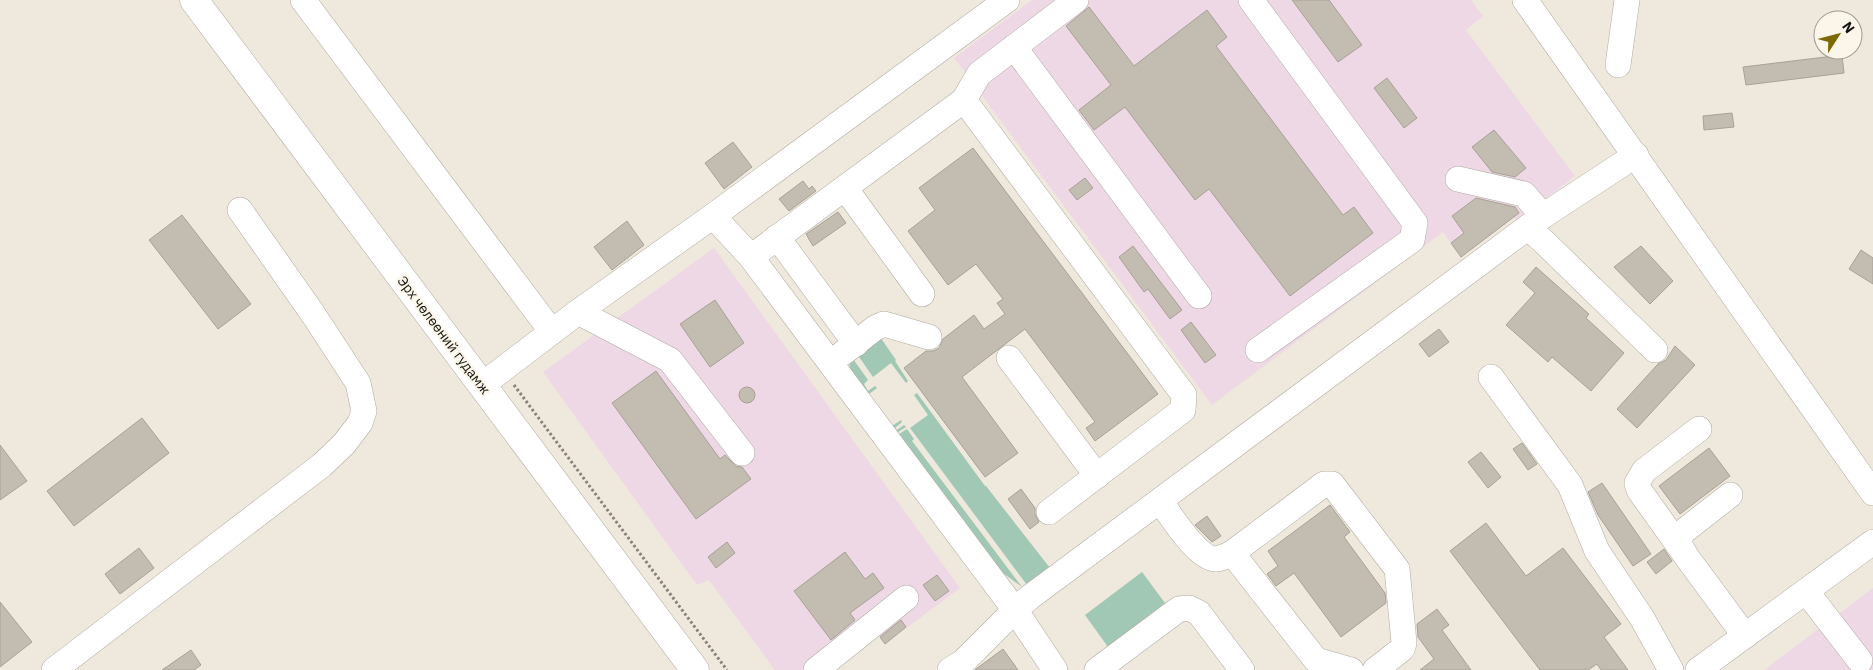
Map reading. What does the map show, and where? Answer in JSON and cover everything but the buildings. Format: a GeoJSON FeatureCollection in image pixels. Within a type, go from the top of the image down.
{"type":"FeatureCollection","features":[{"type":"Feature","properties":{"kind":"main road","name":"Эрх чөлөөний гудамж"},"geometry":{"type":"LineString","coordinates":[[194,0],[493,378],[695,670]]}},
{"type":"Feature","properties":{"kind":"street"},"geometry":{"type":"LineString","coordinates":[[303,0],[552,332]]}},
{"type":"Feature","properties":{"kind":"street"},"geometry":{"type":"LineString","coordinates":[[493,378],[578,312],[713,216],[1007,0]]}},
{"type":"Feature","properties":{"kind":"street"},"geometry":{"type":"LineString","coordinates":[[751,257],[964,100],[979,74],[1076,0]]}},
{"type":"Feature","properties":{"kind":"street"},"geometry":{"type":"LineString","coordinates":[[1251,0],[1415,223],[1412,240],[1258,350]]}},
{"type":"Feature","properties":{"kind":"street"},"geometry":{"type":"LineString","coordinates":[[1525,0],[1873,493]]}},
{"type":"Feature","properties":{"kind":"street"},"geometry":{"type":"LineString","coordinates":[[1618,65],[1627,0]]}},
{"type":"Feature","properties":{"kind":"street"},"geometry":{"type":"LineString","coordinates":[[1014,47],[1199,296]]}},
{"type":"Feature","properties":{"kind":"street"},"geometry":{"type":"LineString","coordinates":[[964,100],[1184,395],[1183,410],[1049,512]]}},
{"type":"Feature","properties":{"kind":"street"},"geometry":{"type":"LineString","coordinates":[[950,670],[963,662],[1015,610],[1160,501],[1536,222],[1636,155]]}},
{"type":"Feature","properties":{"kind":"street"},"geometry":{"type":"LineString","coordinates":[[1458,179],[1524,194],[1543,241],[1655,350]]}},
{"type":"Feature","properties":{"kind":"street"},"geometry":{"type":"LineString","coordinates":[[845,188],[922,294]]}},
{"type":"Feature","properties":{"kind":"street"},"geometry":{"type":"LineString","coordinates":[[54,670],[322,465],[344,444],[360,423],[364,411],[358,383],[313,314],[240,210]]}},
{"type":"Feature","properties":{"kind":"street"},"geometry":{"type":"LineString","coordinates":[[713,216],[751,257],[829,364],[1015,610],[1056,670]]}},
{"type":"Feature","properties":{"kind":"street"},"geometry":{"type":"LineString","coordinates":[[777,237],[856,344]]}},
{"type":"Feature","properties":{"kind":"street"},"geometry":{"type":"LineString","coordinates":[[578,312],[670,360],[742,453]]}},
{"type":"Feature","properties":{"kind":"street"},"geometry":{"type":"LineString","coordinates":[[829,364],[875,328],[884,324],[929,337]]}},
{"type":"Feature","properties":{"kind":"street"},"geometry":{"type":"LineString","coordinates":[[1009,358],[1097,476]]}},
{"type":"Feature","properties":{"kind":"street"},"geometry":{"type":"LineString","coordinates":[[1491,377],[1570,485],[1597,551],[1642,618],[1671,670]]}},
{"type":"Feature","properties":{"kind":"street"},"geometry":{"type":"LineString","coordinates":[[1698,429],[1644,471],[1637,483],[1639,490],[1745,636]]}},
{"type":"Feature","properties":{"kind":"street"},"geometry":{"type":"LineString","coordinates":[[1160,501],[1194,546],[1209,558],[1218,559],[1232,553],[1324,484],[1332,484],[1397,568],[1404,644],[1407,644],[1375,670]]}},
{"type":"Feature","properties":{"kind":"street"},"geometry":{"type":"LineString","coordinates":[[1686,556],[1680,545],[1679,538],[1684,531],[1730,495]]}},
{"type":"Feature","properties":{"kind":"street"},"geometry":{"type":"LineString","coordinates":[[1698,670],[1873,542]]}},
{"type":"Feature","properties":{"kind":"street"},"geometry":{"type":"LineString","coordinates":[[1232,553],[1316,660],[1351,670]]}},
{"type":"Feature","properties":{"kind":"street"},"geometry":{"type":"LineString","coordinates":[[1806,591],[1860,661]]}},
{"type":"Feature","properties":{"kind":"street"},"geometry":{"type":"LineString","coordinates":[[816,670],[906,598]]}},
{"type":"Feature","properties":{"kind":"street"},"geometry":{"type":"LineString","coordinates":[[1097,670],[1179,610],[1189,608],[1199,612],[1242,670]]}},
{"type":"Feature","properties":{"kind":"path"},"geometry":{"type":"LineString","coordinates":[[493,378],[727,670]]}},
{"type":"Feature","properties":{"kind":"shaded area"},"geometry":{"type":"Polygon","coordinates":[[[1032,0],[1471,0],[1483,16],[1466,30],[1575,176],[1517,220],[1514,217],[1461,257],[1443,232],[1212,405],[954,58],[1032,0]]]}},
{"type":"Feature","properties":{"kind":"shaded area"},"geometry":{"type":"Polygon","coordinates":[[[714,248],[960,588],[885,644],[879,636],[832,670],[775,670],[709,580],[697,585],[543,372],[714,248]]]}},
{"type":"Feature","properties":{"kind":"shaded area"},"geometry":{"type":"Polygon","coordinates":[[[1873,588],[1873,670],[1764,670],[1873,588]]]}},
{"type":"Feature","properties":{"kind":"green space"},"geometry":{"type":"Polygon","coordinates":[[[878,334],[908,381],[906,383],[891,363],[873,377],[855,351],[878,334]]]}},
{"type":"Feature","properties":{"kind":"green space"},"geometry":{"type":"Polygon","coordinates":[[[851,356],[868,380],[864,384],[868,391],[875,386],[877,388],[869,394],[849,370],[851,356]]]}},
{"type":"Feature","properties":{"kind":"green space"},"geometry":{"type":"Polygon","coordinates":[[[917,393],[985,486],[1050,568],[1027,585],[910,428],[928,415],[914,395],[917,393]]]}},
{"type":"Feature","properties":{"kind":"green space"},"geometry":{"type":"Polygon","coordinates":[[[901,420],[902,422],[895,428],[897,430],[904,425],[906,427],[898,432],[899,434],[907,429],[914,439],[912,441],[1022,587],[996,568],[892,426],[901,420]]]}},
{"type":"Feature","properties":{"kind":"green space"},"geometry":{"type":"Polygon","coordinates":[[[1142,572],[1165,603],[1108,647],[1085,615],[1142,572]]]}}]}
